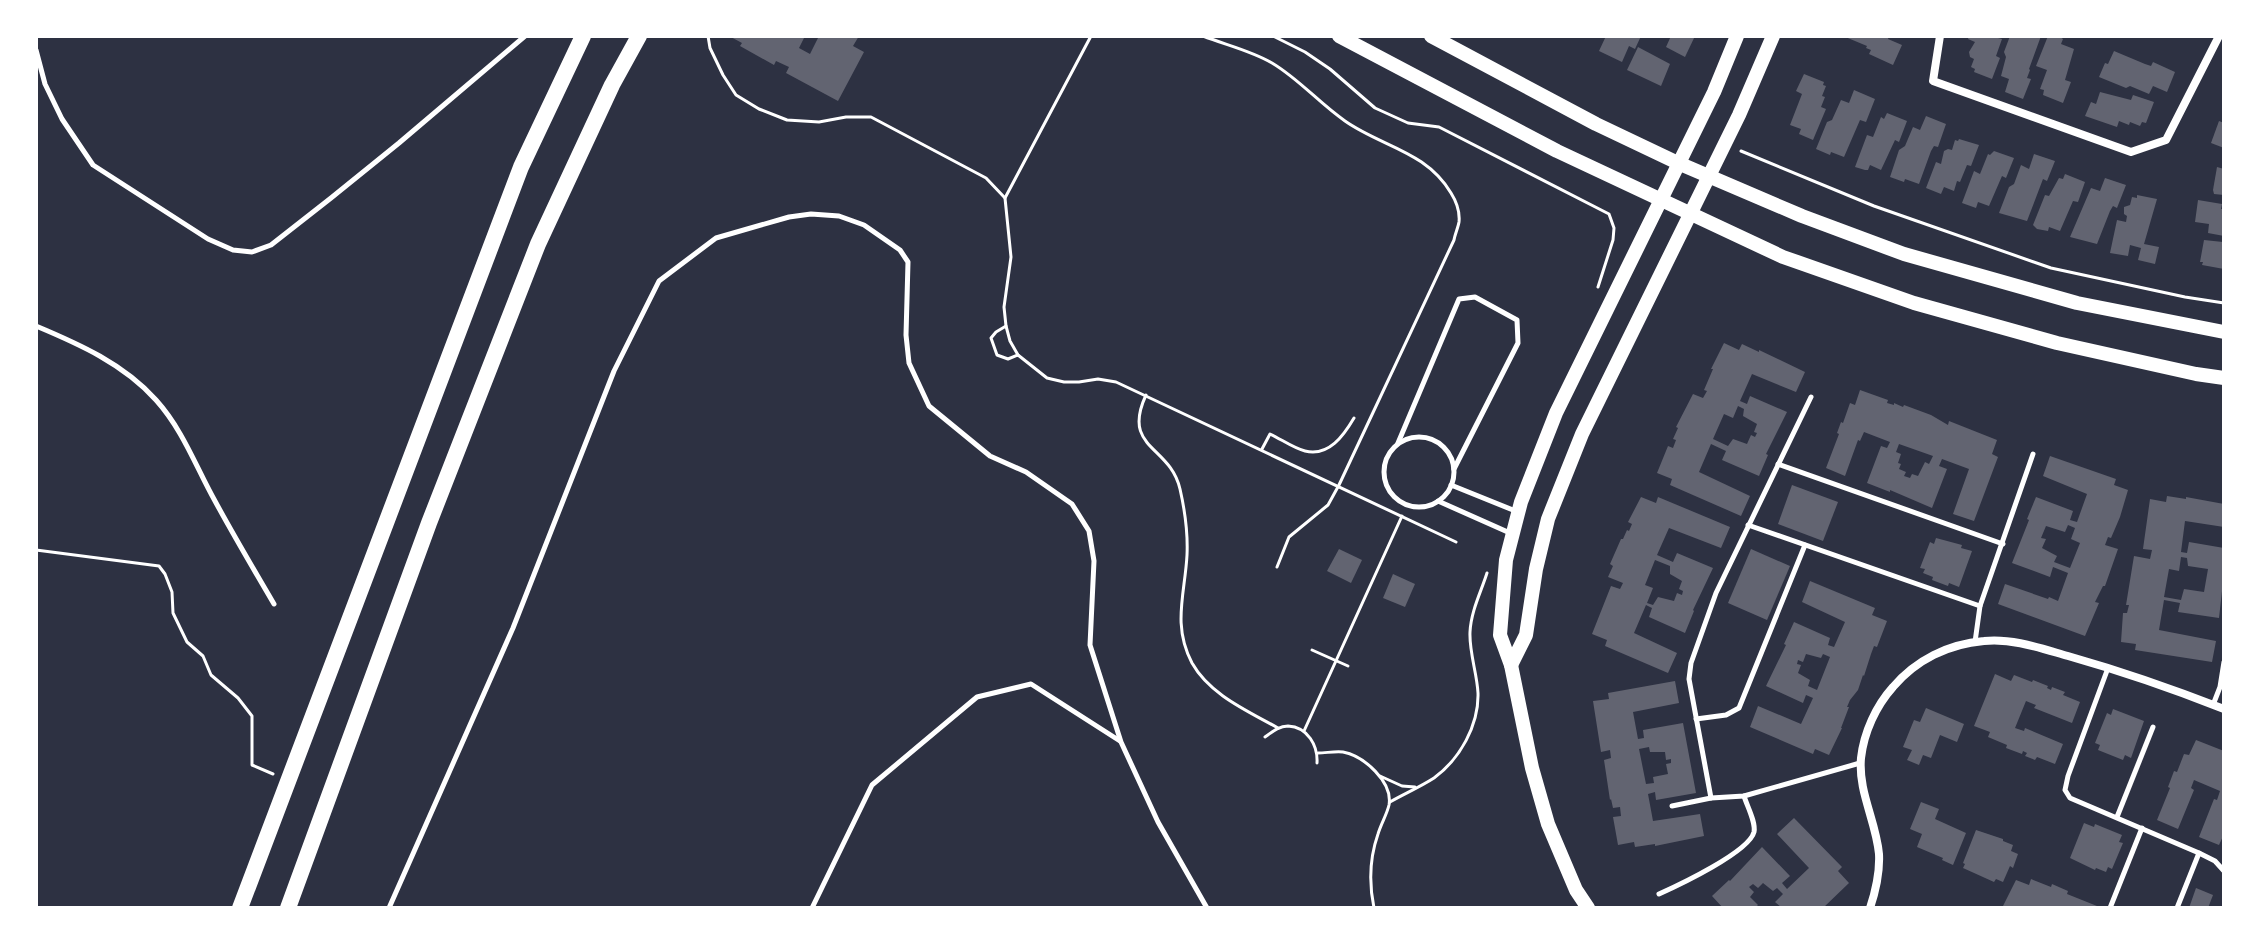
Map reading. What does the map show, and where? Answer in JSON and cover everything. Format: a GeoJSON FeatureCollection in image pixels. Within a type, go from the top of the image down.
{"type":"FeatureCollection","features":[{"type":"Feature","properties":{"kind":"main road"},"geometry":{"type":"LineString","coordinates":[[240,908],[521,167],[583,36]]}},
{"type":"Feature","properties":{"kind":"main road"},"geometry":{"type":"LineString","coordinates":[[288,908],[429,523],[538,244],[612,85],[639,36]]}},
{"type":"Feature","properties":{"kind":"main road"},"geometry":{"type":"LineString","coordinates":[[1339,36],[1557,151],[1783,257],[1914,303],[2057,343],[2224,378]]}},
{"type":"Feature","properties":{"kind":"main road"},"geometry":{"type":"LineString","coordinates":[[1431,36],[1596,124],[1802,216],[1904,254],[2077,303],[2224,332]]}},
{"type":"Feature","properties":{"kind":"main road"},"geometry":{"type":"LineString","coordinates":[[1588,908],[1576,890],[1548,824],[1532,768],[1511,665],[1500,635],[1506,560],[1518,512],[1556,413],[1714,92],[1737,36]]}},
{"type":"Feature","properties":{"kind":"main road"},"geometry":{"type":"LineString","coordinates":[[1511,665],[1526,635],[1536,569],[1548,519],[1582,434],[1724,144],[1773,36]]}},
{"type":"Feature","properties":{"kind":"street"},"geometry":{"type":"LineString","coordinates":[[1940,36],[1933,81],[2131,152],[2166,140],[2219,36]]}},
{"type":"Feature","properties":{"kind":"street"},"geometry":{"type":"LineString","coordinates":[[1870,908],[1878,882],[1879,854],[1863,795],[1861,762],[1866,735],[1884,697],[1919,663],[1957,645],[2013,642],[2108,668],[2224,709]]}},
{"type":"Feature","properties":{"kind":"lane"},"geometry":{"type":"LineString","coordinates":[[36,50],[45,84],[56,107],[93,165],[208,239],[233,250],[252,252],[271,245],[331,198],[525,36]]}},
{"type":"Feature","properties":{"kind":"lane"},"geometry":{"type":"LineString","coordinates":[[389,908],[513,628],[614,371],[659,281],[716,238],[789,217],[811,214],[839,216],[864,225],[900,250],[908,262],[906,335],[909,363],[929,406],[990,456],[1026,472],[1072,504],[1089,531],[1094,561],[1090,645],[1121,742],[1158,822],[1207,908]]}},
{"type":"Feature","properties":{"kind":"lane"},"geometry":{"type":"LineString","coordinates":[[1398,443],[1459,299],[1475,297],[1517,320],[1518,343],[1454,469],[1446,495],[1425,506],[1411,506],[1399,501],[1389,491],[1383,465],[1388,453],[1398,443],[1411,437],[1426,437],[1440,443],[1450,455],[1454,469]]}},
{"type":"Feature","properties":{"kind":"lane"},"geometry":{"type":"LineString","coordinates":[[36,326],[94,352],[121,369],[155,399],[179,429],[215,501],[274,604]]}},
{"type":"Feature","properties":{"kind":"lane"},"geometry":{"type":"LineString","coordinates":[[1711,798],[1689,679],[1691,663],[1716,593],[1811,397]]}},
{"type":"Feature","properties":{"kind":"lane"},"geometry":{"type":"LineString","coordinates":[[1975,642],[1980,606],[2033,454]]}},
{"type":"Feature","properties":{"kind":"lane"},"geometry":{"type":"LineString","coordinates":[[1778,464],[2003,544]]}},
{"type":"Feature","properties":{"kind":"lane"},"geometry":{"type":"LineString","coordinates":[[1451,485],[1518,512]]}},
{"type":"Feature","properties":{"kind":"lane"},"geometry":{"type":"LineString","coordinates":[[1438,501],[1513,534]]}},
{"type":"Feature","properties":{"kind":"lane"},"geometry":{"type":"LineString","coordinates":[[1748,525],[1980,606]]}},
{"type":"Feature","properties":{"kind":"lane"},"geometry":{"type":"LineString","coordinates":[[1696,719],[1726,715],[1739,708],[1805,545]]}},
{"type":"Feature","properties":{"kind":"lane"},"geometry":{"type":"LineString","coordinates":[[2213,705],[2224,665]]}},
{"type":"Feature","properties":{"kind":"lane"},"geometry":{"type":"LineString","coordinates":[[2108,668],[2065,790],[2070,798],[2199,853],[2215,861],[2224,871]]}},
{"type":"Feature","properties":{"kind":"lane"},"geometry":{"type":"LineString","coordinates":[[812,908],[872,785],[977,697],[1031,684],[1121,742]]}},
{"type":"Feature","properties":{"kind":"lane"},"geometry":{"type":"LineString","coordinates":[[2117,817],[2153,727]]}},
{"type":"Feature","properties":{"kind":"lane"},"geometry":{"type":"LineString","coordinates":[[1672,806],[1711,798],[1744,796],[1861,762]]}},
{"type":"Feature","properties":{"kind":"lane"},"geometry":{"type":"LineString","coordinates":[[1659,894],[1716,865],[1752,838],[1755,828],[1744,796]]}},
{"type":"Feature","properties":{"kind":"lane"},"geometry":{"type":"LineString","coordinates":[[2110,908],[2142,828]]}},
{"type":"Feature","properties":{"kind":"lane"},"geometry":{"type":"LineString","coordinates":[[2177,908],[2199,853]]}},
{"type":"Feature","properties":{"kind":"path"},"geometry":{"type":"LineString","coordinates":[[708,36],[710,48],[736,95],[759,109],[787,120],[819,122],[871,117],[986,178],[1005,198]]}},
{"type":"Feature","properties":{"kind":"path"},"geometry":{"type":"LineString","coordinates":[[1091,36],[1005,198],[1011,257],[1004,307],[1010,341],[1018,355],[1047,378],[1064,382],[1098,379],[1116,382],[1456,542]]}},
{"type":"Feature","properties":{"kind":"path"},"geometry":{"type":"LineString","coordinates":[[1203,36],[1269,61],[1296,79],[1342,119],[1416,157],[1435,171],[1456,202],[1459,221],[1454,240],[1339,485],[1328,505],[1289,537],[1277,567]]}},
{"type":"Feature","properties":{"kind":"path"},"geometry":{"type":"LineString","coordinates":[[1273,36],[1330,69],[1375,108],[1408,123],[1439,127],[1609,214],[1614,228]]}},
{"type":"Feature","properties":{"kind":"path"},"geometry":{"type":"LineString","coordinates":[[1724,144],[1874,206],[2051,268],[2224,303]]}},
{"type":"Feature","properties":{"kind":"path"},"geometry":{"type":"LineString","coordinates":[[1006,326],[991,338],[992,348],[997,355],[1008,359],[1018,355]]}},
{"type":"Feature","properties":{"kind":"path"},"geometry":{"type":"LineString","coordinates":[[1146,395],[1140,407],[1138,430],[1142,438],[1157,451],[1179,484],[1185,512],[1187,558],[1180,608],[1185,646],[1203,679],[1219,693],[1278,728]]}},
{"type":"Feature","properties":{"kind":"path"},"geometry":{"type":"LineString","coordinates":[[1262,449],[1270,434],[1306,452],[1327,449],[1343,437],[1354,418]]}},
{"type":"Feature","properties":{"kind":"path"},"geometry":{"type":"LineString","coordinates":[[1304,731],[1402,516]]}},
{"type":"Feature","properties":{"kind":"path"},"geometry":{"type":"LineString","coordinates":[[36,550],[159,566],[172,592],[173,613],[187,642],[203,656],[211,675],[238,698],[252,716],[252,765],[287,780]]}},
{"type":"Feature","properties":{"kind":"path"},"geometry":{"type":"LineString","coordinates":[[1312,650],[1348,666]]}},
{"type":"Feature","properties":{"kind":"path"},"geometry":{"type":"LineString","coordinates":[[1265,737],[1278,728],[1289,726],[1304,731],[1318,753],[1317,763]]}},
{"type":"Feature","properties":{"kind":"path"},"geometry":{"type":"LineString","coordinates":[[1318,753],[1343,752],[1355,756],[1379,776],[1402,786],[1418,787]]}},
{"type":"Feature","properties":{"kind":"path"},"geometry":{"type":"LineString","coordinates":[[1374,908],[1373,854],[1390,802],[1379,776]]}},
{"type":"Feature","properties":{"kind":"building"},"geometry":{"type":"Polygon","coordinates":[[[729,36],[805,36],[799,48],[810,54],[819,36],[859,36],[853,46],[864,52],[838,101],[786,73],[789,67],[776,61],[774,65],[740,46],[742,43],[729,36]]]}},
{"type":"Feature","properties":{"kind":"building"},"geometry":{"type":"Polygon","coordinates":[[[1606,36],[1641,36],[1635,49],[1629,46],[1622,62],[1599,51],[1606,36]]]}},
{"type":"Feature","properties":{"kind":"building"},"geometry":{"type":"Polygon","coordinates":[[[1671,36],[1695,36],[1685,57],[1666,47],[1671,36]]]}},
{"type":"Feature","properties":{"kind":"building"},"geometry":{"type":"Polygon","coordinates":[[[1843,36],[1889,36],[1888,39],[1902,45],[1893,65],[1869,54],[1871,50],[1867,46],[1843,36]]]}},
{"type":"Feature","properties":{"kind":"building"},"geometry":{"type":"Polygon","coordinates":[[[1969,36],[1998,36],[2002,39],[1996,56],[2000,58],[1992,79],[1974,72],[1975,69],[1971,67],[1974,59],[1969,52],[1975,42],[1968,39],[1969,36]]]}},
{"type":"Feature","properties":{"kind":"building"},"geometry":{"type":"Polygon","coordinates":[[[2010,36],[2041,36],[2029,69],[2027,78],[2031,79],[2023,99],[2005,92],[2009,79],[2001,76],[2010,36]]]}},
{"type":"Feature","properties":{"kind":"building"},"geometry":{"type":"Polygon","coordinates":[[[2048,36],[2060,37],[2063,39],[2061,44],[2074,49],[2065,80],[2071,82],[2063,103],[2043,95],[2044,90],[2040,89],[2047,70],[2036,66],[2048,36]]]}},
{"type":"Feature","properties":{"kind":"building"},"geometry":{"type":"Polygon","coordinates":[[[1638,47],[1670,64],[1661,86],[1627,70],[1638,47]]]}},
{"type":"Feature","properties":{"kind":"building"},"geometry":{"type":"Polygon","coordinates":[[[2114,51],[2175,72],[2167,92],[2153,86],[2149,94],[2099,77],[2114,51]]]}},
{"type":"Feature","properties":{"kind":"building"},"geometry":{"type":"Polygon","coordinates":[[[1804,74],[1824,82],[1826,86],[1821,107],[1826,109],[1813,140],[1799,134],[1801,129],[1790,125],[1802,94],[1796,91],[1804,74]]]}},
{"type":"Feature","properties":{"kind":"building"},"geometry":{"type":"Polygon","coordinates":[[[1854,90],[1875,99],[1866,122],[1860,120],[1844,157],[1816,149],[1827,122],[1832,120],[1841,100],[1849,103],[1854,90]]]}},
{"type":"Feature","properties":{"kind":"building"},"geometry":{"type":"Polygon","coordinates":[[[2100,92],[2131,100],[2133,95],[2154,102],[2146,123],[2142,122],[2140,126],[2119,121],[2117,127],[2085,116],[2091,102],[2096,104],[2100,92]]]}},
{"type":"Feature","properties":{"kind":"building"},"geometry":{"type":"Polygon","coordinates":[[[1887,113],[1907,121],[1899,142],[1895,140],[1881,170],[1870,165],[1868,170],[1855,167],[1867,135],[1873,137],[1881,117],[1884,119],[1887,113]]]}},
{"type":"Feature","properties":{"kind":"building"},"geometry":{"type":"Polygon","coordinates":[[[1926,116],[1946,124],[1938,147],[1934,146],[1931,151],[1919,184],[1890,177],[1899,150],[1905,146],[1913,127],[1920,130],[1926,116]]]}},
{"type":"Feature","properties":{"kind":"building"},"geometry":{"type":"Polygon","coordinates":[[[2219,121],[2224,123],[2224,148],[2211,143],[2219,121]]]}},
{"type":"Feature","properties":{"kind":"building"},"geometry":{"type":"Polygon","coordinates":[[[1955,140],[1979,145],[1971,166],[1967,165],[1954,191],[1944,187],[1941,194],[1926,188],[1936,162],[1941,164],[1944,151],[1952,150],[1955,140]]]}},
{"type":"Feature","properties":{"kind":"building"},"geometry":{"type":"Polygon","coordinates":[[[1994,151],[2014,158],[1989,206],[1978,202],[1976,208],[1962,203],[1974,171],[1980,174],[1988,154],[1994,151]]]}},
{"type":"Feature","properties":{"kind":"building"},"geometry":{"type":"Polygon","coordinates":[[[2034,154],[2055,161],[2047,181],[2043,179],[2027,221],[1999,213],[2021,165],[2029,169],[2034,154]]]}},
{"type":"Feature","properties":{"kind":"building"},"geometry":{"type":"Polygon","coordinates":[[[2217,167],[2224,169],[2224,195],[2214,194],[2213,190],[2217,167]]]}},
{"type":"Feature","properties":{"kind":"building"},"geometry":{"type":"Polygon","coordinates":[[[2065,174],[2085,182],[2078,202],[2073,201],[2060,231],[2049,227],[2048,231],[2037,229],[2033,225],[2045,195],[2049,196],[2059,178],[2063,179],[2065,174]]]}},
{"type":"Feature","properties":{"kind":"building"},"geometry":{"type":"Polygon","coordinates":[[[2105,178],[2126,185],[2117,208],[2113,206],[2110,211],[2097,244],[2070,237],[2091,188],[2100,191],[2105,178]]]}},
{"type":"Feature","properties":{"kind":"building"},"geometry":{"type":"Polygon","coordinates":[[[2137,195],[2157,199],[2144,244],[2159,247],[2155,264],[2138,260],[2141,248],[2130,245],[2128,256],[2110,253],[2117,220],[2126,222],[2124,207],[2130,205],[2132,197],[2137,198],[2137,195]]]}},
{"type":"Feature","properties":{"kind":"building"},"geometry":{"type":"Polygon","coordinates":[[[2198,200],[2222,204],[2224,236],[2208,233],[2209,224],[2195,222],[2198,200]]]}},
{"type":"Feature","properties":{"kind":"building"},"geometry":{"type":"Polygon","coordinates":[[[2204,240],[2223,242],[2224,269],[2202,265],[2204,240]]]}},
{"type":"Feature","properties":{"kind":"building"},"geometry":{"type":"Polygon","coordinates":[[[1724,343],[1739,350],[1742,344],[1759,350],[1805,372],[1796,392],[1752,374],[1740,401],[1747,404],[1750,396],[1787,412],[1766,454],[1759,476],[1722,460],[1726,451],[1711,444],[1699,472],[1750,496],[1741,516],[1670,485],[1672,479],[1657,473],[1668,446],[1673,448],[1676,427],[1693,394],[1703,398],[1707,391],[1704,390],[1724,343]],[[1738,406],[1733,418],[1724,414],[1713,439],[1728,446],[1733,439],[1747,444],[1751,435],[1755,437],[1757,424],[1743,416],[1744,409],[1738,406]]]}},
{"type":"Feature","properties":{"kind":"building"},"geometry":{"type":"Polygon","coordinates":[[[1860,390],[1888,400],[1887,403],[1904,405],[1948,425],[1949,421],[1997,440],[1992,454],[1998,457],[1974,521],[1953,514],[1969,469],[1942,459],[1939,466],[1947,469],[1932,508],[1867,483],[1881,446],[1887,448],[1890,442],[1864,432],[1845,476],[1826,468],[1841,422],[1850,403],[1855,405],[1860,390]],[[1899,444],[1896,452],[1901,454],[1899,469],[1910,478],[1912,474],[1918,476],[1925,462],[1929,464],[1933,456],[1899,444]]]}},
{"type":"Feature","properties":{"kind":"building"},"geometry":{"type":"Polygon","coordinates":[[[2050,456],[2116,479],[2114,485],[2128,490],[2120,517],[2105,545],[2118,549],[2105,586],[2095,602],[2099,603],[2085,636],[1998,604],[2005,584],[2058,601],[2068,573],[2053,567],[2050,577],[2012,563],[2036,497],[2073,511],[2070,520],[2077,522],[2087,494],[2043,476],[2050,456]],[[2068,525],[2065,532],[2046,526],[2041,538],[2046,539],[2042,548],[2057,556],[2054,562],[2070,568],[2080,543],[2071,539],[2075,528],[2068,525]]]}},
{"type":"Feature","properties":{"kind":"building"},"geometry":{"type":"Polygon","coordinates":[[[1792,485],[1838,502],[1823,541],[1778,524],[1792,485]]]}},
{"type":"Feature","properties":{"kind":"building"},"geometry":{"type":"Polygon","coordinates":[[[2167,496],[2224,504],[2224,527],[2185,521],[2181,552],[2187,553],[2189,542],[2224,548],[2219,618],[2178,612],[2180,603],[2164,600],[2159,630],[2216,641],[2212,662],[2135,650],[2136,644],[2121,642],[2134,556],[2150,559],[2152,550],[2143,549],[2150,499],[2166,502],[2167,496]],[[2181,557],[2179,571],[2169,569],[2164,597],[2181,600],[2184,589],[2204,592],[2208,569],[2188,566],[2187,558],[2181,557]]]}},
{"type":"Feature","properties":{"kind":"building"},"geometry":{"type":"Polygon","coordinates":[[[1641,497],[1656,503],[1658,497],[1730,527],[1721,548],[1669,528],[1657,555],[1673,562],[1677,553],[1713,568],[1685,633],[1649,617],[1652,608],[1646,605],[1634,633],[1677,653],[1668,673],[1605,646],[1607,640],[1592,634],[1611,586],[1620,589],[1623,583],[1608,577],[1621,539],[1632,524],[1628,522],[1641,497]],[[1655,560],[1645,585],[1653,588],[1647,603],[1653,605],[1658,597],[1674,601],[1677,593],[1682,595],[1683,591],[1679,589],[1682,581],[1670,574],[1670,566],[1655,560]]]}},
{"type":"Feature","properties":{"kind":"building"},"geometry":{"type":"Polygon","coordinates":[[[1936,538],[1972,551],[1959,587],[1932,580],[1933,577],[1923,573],[1925,569],[1920,568],[1930,542],[1934,544],[1936,538]]]}},
{"type":"Feature","properties":{"kind":"building"},"geometry":{"type":"Polygon","coordinates":[[[1339,549],[1362,560],[1351,583],[1327,571],[1339,549]]]}},
{"type":"Feature","properties":{"kind":"building"},"geometry":{"type":"Polygon","coordinates":[[[1751,549],[1790,566],[1767,620],[1728,603],[1751,549]]]}},
{"type":"Feature","properties":{"kind":"building"},"geometry":{"type":"Polygon","coordinates":[[[1393,574],[1415,584],[1405,607],[1383,598],[1393,574]]]}},
{"type":"Feature","properties":{"kind":"building"},"geometry":{"type":"Polygon","coordinates":[[[1810,581],[1875,608],[1872,615],[1887,621],[1858,690],[1850,700],[1842,728],[1829,755],[1815,749],[1813,754],[1750,727],[1758,706],[1801,724],[1813,698],[1806,695],[1803,703],[1766,686],[1794,622],[1830,638],[1828,645],[1834,647],[1845,622],[1802,602],[1810,581]],[[1806,654],[1803,662],[1798,660],[1797,664],[1801,665],[1798,673],[1810,680],[1808,686],[1817,690],[1830,657],[1823,654],[1821,658],[1806,654]]]}},
{"type":"Feature","properties":{"kind":"building"},"geometry":{"type":"Polygon","coordinates":[[[1995,674],[2011,681],[2014,675],[2033,680],[2051,690],[2052,687],[2065,692],[2063,695],[2080,702],[2072,723],[2034,708],[2036,705],[2026,701],[2015,728],[2024,731],[2025,728],[2063,744],[2055,764],[2025,756],[2027,753],[2023,751],[2022,754],[2006,748],[2007,745],[1988,737],[1990,732],[1974,726],[1995,674]]]}},
{"type":"Feature","properties":{"kind":"building"},"geometry":{"type":"Polygon","coordinates":[[[1675,681],[1679,703],[1633,712],[1638,739],[1644,738],[1643,730],[1683,723],[1696,793],[1656,800],[1655,792],[1648,794],[1653,821],[1700,814],[1704,836],[1655,846],[1635,847],[1634,842],[1618,845],[1613,817],[1621,816],[1620,807],[1613,808],[1610,800],[1604,760],[1611,758],[1610,750],[1601,752],[1593,701],[1609,699],[1608,693],[1675,681]],[[1649,747],[1639,749],[1646,784],[1654,783],[1653,777],[1668,774],[1666,764],[1671,763],[1671,759],[1666,760],[1665,752],[1650,752],[1649,747]]]}},
{"type":"Feature","properties":{"kind":"building"},"geometry":{"type":"Polygon","coordinates":[[[1926,708],[1964,724],[1957,742],[1940,735],[1931,758],[1923,755],[1919,765],[1907,760],[1912,750],[1903,747],[1914,720],[1920,722],[1926,708]]]}},
{"type":"Feature","properties":{"kind":"building"},"geometry":{"type":"Polygon","coordinates":[[[2113,709],[2144,721],[2131,758],[2125,755],[2123,760],[2098,750],[2100,745],[2095,743],[2107,713],[2111,715],[2113,709]]]}},
{"type":"Feature","properties":{"kind":"building"},"geometry":{"type":"Polygon","coordinates":[[[2196,740],[2224,751],[2224,834],[2219,845],[2199,837],[2220,791],[2194,780],[2191,788],[2194,790],[2178,829],[2157,820],[2174,771],[2177,772],[2184,754],[2189,755],[2196,740]]]}},
{"type":"Feature","properties":{"kind":"building"},"geometry":{"type":"Polygon","coordinates":[[[1921,802],[1939,809],[1935,819],[1966,833],[1953,865],[1917,847],[1922,834],[1910,829],[1921,802]]]}},
{"type":"Feature","properties":{"kind":"building"},"geometry":{"type":"Polygon","coordinates":[[[1794,818],[1842,867],[1838,871],[1849,883],[1823,908],[1782,908],[1775,902],[1783,894],[1763,883],[1758,888],[1753,884],[1749,887],[1754,892],[1750,897],[1758,905],[1755,908],[1723,908],[1712,896],[1762,847],[1790,876],[1782,883],[1787,889],[1809,868],[1777,834],[1794,818]]]}},
{"type":"Feature","properties":{"kind":"building"},"geometry":{"type":"Polygon","coordinates":[[[2084,823],[2122,835],[2119,842],[2123,843],[2112,869],[2108,867],[2106,872],[2095,870],[2070,858],[2084,823]]]}},
{"type":"Feature","properties":{"kind":"building"},"geometry":{"type":"Polygon","coordinates":[[[1976,830],[2003,839],[2013,845],[2011,851],[2018,854],[2003,882],[1996,879],[1994,882],[1963,868],[1976,830]]]}},
{"type":"Feature","properties":{"kind":"building"},"geometry":{"type":"Polygon","coordinates":[[[2031,879],[2051,887],[2052,884],[2068,891],[2067,894],[2102,908],[2002,908],[2016,880],[2029,885],[2031,879]]]}},
{"type":"Feature","properties":{"kind":"building"},"geometry":{"type":"Polygon","coordinates":[[[2196,888],[2213,895],[2208,908],[2189,908],[2196,888]]]}}]}
